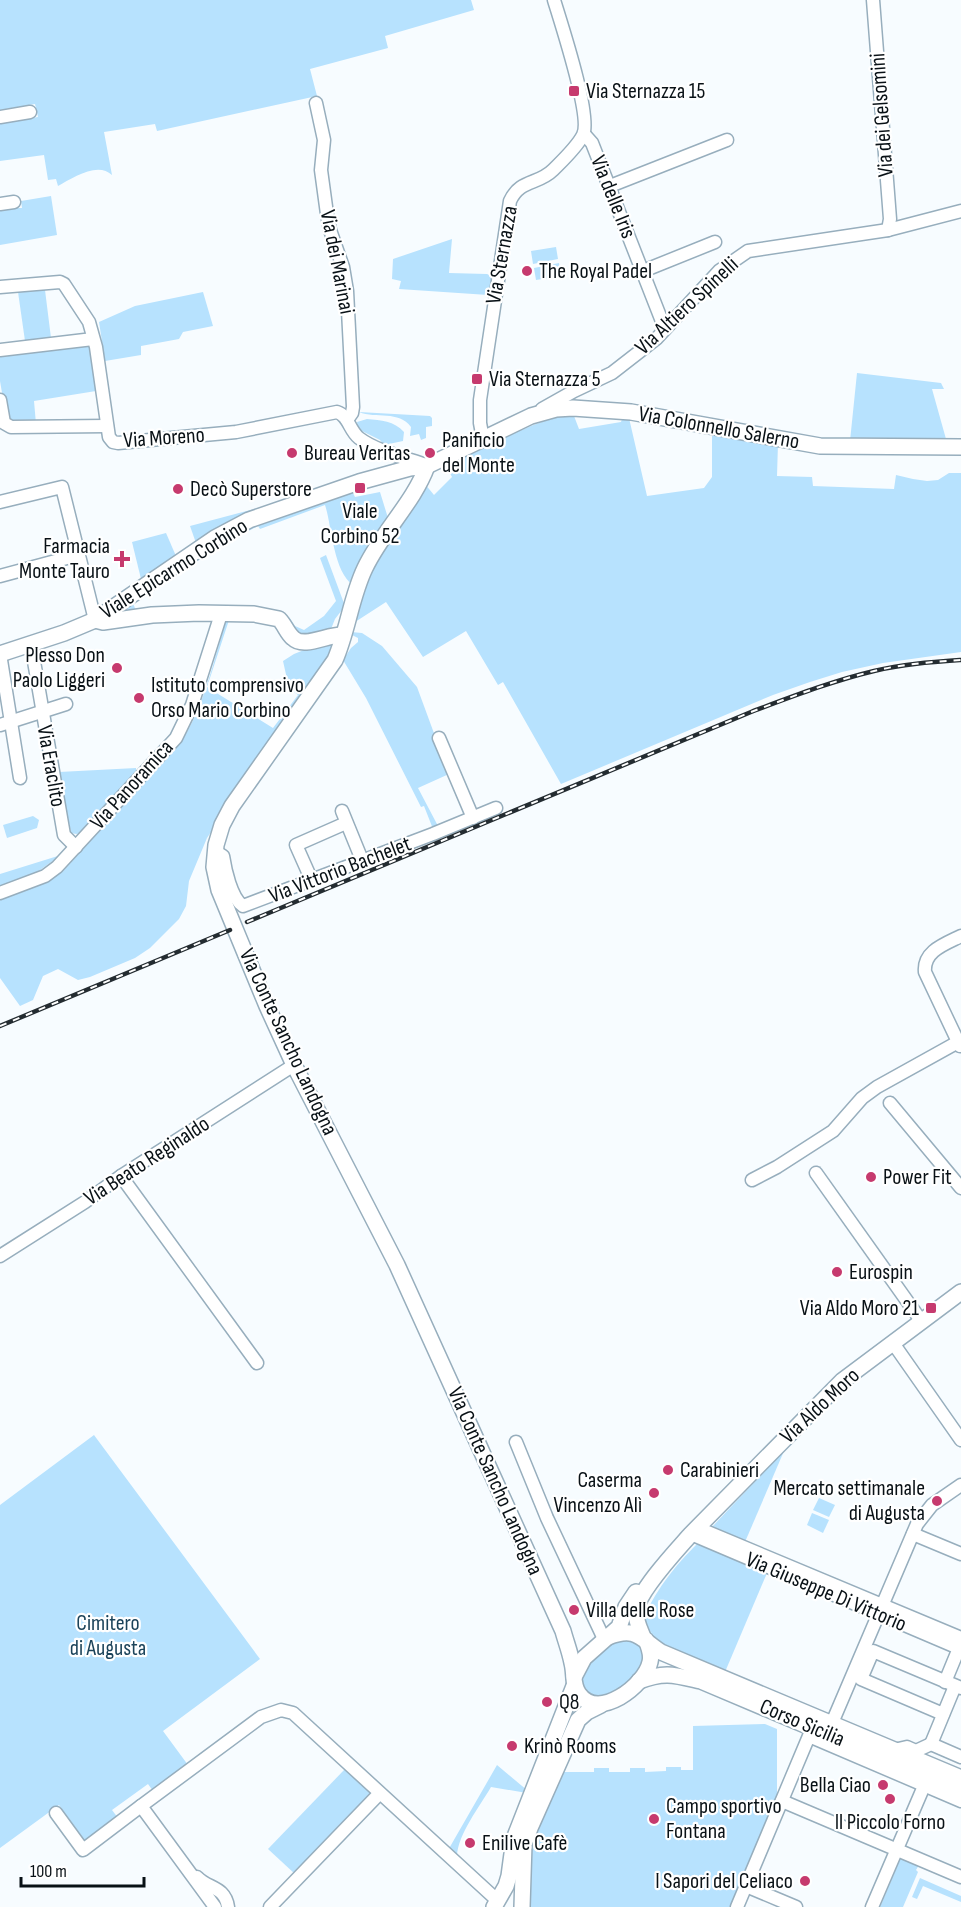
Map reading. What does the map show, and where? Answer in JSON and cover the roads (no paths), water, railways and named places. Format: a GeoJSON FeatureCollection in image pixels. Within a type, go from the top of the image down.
{"type":"FeatureCollection","features":[{"type":"Feature","properties":{"kind":"main road","name":"Via Colonnello Salerno"},"geometry":{"type":"LineString","coordinates":[[483,439],[531,416],[556,409],[570,401],[820,446],[961,447]]}},
{"type":"Feature","properties":{"kind":"main road","name":"Viale Epicarmo Corbino"},"geometry":{"type":"LineString","coordinates":[[0,654],[95,620],[215,538],[249,520],[409,464],[427,466],[483,439]]}},
{"type":"Feature","properties":{"kind":"main road","name":"Via Conte Sancho Landogna"},"geometry":{"type":"LineString","coordinates":[[427,466],[420,483],[385,533],[364,569],[335,660],[232,806],[222,825],[215,851],[214,867],[219,890],[267,1006],[294,1065],[397,1265],[563,1631],[572,1664],[574,1682]]}},
{"type":"Feature","properties":{"kind":"main road"},"geometry":{"type":"LineString","coordinates":[[95,620],[103,622],[152,615],[199,613],[254,614],[279,619],[293,639],[299,642],[306,643],[333,634],[343,635]]}},
{"type":"Feature","properties":{"kind":"main road","name":"Via Aldo Moro"},"geometry":{"type":"LineString","coordinates":[[668,1560],[843,1381],[961,1292]]}},
{"type":"Feature","properties":{"kind":"main road"},"geometry":{"type":"LineString","coordinates":[[496,1904],[509,1876],[514,1839],[580,1664],[619,1627],[626,1607],[644,1582],[650,1574],[668,1560]]}},
{"type":"Feature","properties":{"kind":"main road"},"geometry":{"type":"LineString","coordinates":[[522,1907],[524,1844],[530,1828],[578,1720],[587,1712],[610,1703],[639,1681],[650,1662],[651,1655],[636,1617],[636,1608],[639,1600],[668,1560]]}},
{"type":"Feature","properties":{"kind":"main road"},"geometry":{"type":"LineString","coordinates":[[563,1631],[573,1646],[586,1650],[623,1632],[631,1632],[644,1638]]}},
{"type":"Feature","properties":{"kind":"main road","name":"Corso Sicilia"},"geometry":{"type":"LineString","coordinates":[[644,1638],[661,1652],[832,1723],[896,1762],[934,1766],[959,1790]]}},
{"type":"Feature","properties":{"kind":"main road","name":"Corso Sicilia"},"geometry":{"type":"LineString","coordinates":[[639,1681],[656,1674],[701,1681],[959,1790]]}},
{"type":"Feature","properties":{"kind":"main road"},"geometry":{"type":"LineString","coordinates":[[574,1682],[582,1698],[587,1702],[602,1705]]}},
{"type":"Feature","properties":{"kind":"street"},"geometry":{"type":"LineString","coordinates":[[554,0],[570,55],[585,122],[584,134]]}},
{"type":"Feature","properties":{"kind":"street","name":"Via dei Gelsomini"},"geometry":{"type":"LineString","coordinates":[[873,0],[890,219],[888,230]]}},
{"type":"Feature","properties":{"kind":"street","name":"Via dei Marinai"},"geometry":{"type":"LineString","coordinates":[[316,104],[324,140],[321,170],[327,214],[343,267],[347,291],[353,407],[347,420]]}},
{"type":"Feature","properties":{"kind":"street"},"geometry":{"type":"LineString","coordinates":[[0,117],[30,112]]}},
{"type":"Feature","properties":{"kind":"street","name":"Via delle Iris"},"geometry":{"type":"LineString","coordinates":[[584,134],[592,143],[610,186],[665,329]]}},
{"type":"Feature","properties":{"kind":"street","name":"Via Sternazza"},"geometry":{"type":"LineString","coordinates":[[483,439],[480,399],[510,201],[515,191],[523,185],[550,173],[584,134]]}},
{"type":"Feature","properties":{"kind":"street"},"geometry":{"type":"LineString","coordinates":[[610,186],[727,140]]}},
{"type":"Feature","properties":{"kind":"street"},"geometry":{"type":"LineString","coordinates":[[0,204],[14,202]]}},
{"type":"Feature","properties":{"kind":"street","name":"Via Altiero Spinelli"},"geometry":{"type":"LineString","coordinates":[[570,401],[612,373],[657,338],[719,271],[748,252],[888,230],[961,211]]}},
{"type":"Feature","properties":{"kind":"street"},"geometry":{"type":"LineString","coordinates":[[643,271],[715,242]]}},
{"type":"Feature","properties":{"kind":"street","name":"Via Moreno"},"geometry":{"type":"LineString","coordinates":[[0,287],[60,282],[64,284],[89,322],[96,347],[110,440],[118,443],[236,432],[337,412],[347,420]]}},
{"type":"Feature","properties":{"kind":"street"},"geometry":{"type":"LineString","coordinates":[[0,350],[93,339]]}},
{"type":"Feature","properties":{"kind":"street"},"geometry":{"type":"LineString","coordinates":[[0,400],[4,423],[11,427],[107,426]]}},
{"type":"Feature","properties":{"kind":"street"},"geometry":{"type":"LineString","coordinates":[[347,420],[360,439],[409,464]]}},
{"type":"Feature","properties":{"kind":"street"},"geometry":{"type":"LineString","coordinates":[[0,502],[62,487],[95,620]]}},
{"type":"Feature","properties":{"kind":"street"},"geometry":{"type":"LineString","coordinates":[[0,576],[78,555]]}},
{"type":"Feature","properties":{"kind":"street"},"geometry":{"type":"LineString","coordinates":[[199,613],[211,622],[215,635]]}},
{"type":"Feature","properties":{"kind":"street","name":"Via Panoramica"},"geometry":{"type":"LineString","coordinates":[[0,893],[45,876],[57,867],[176,738],[192,705],[221,614]]}},
{"type":"Feature","properties":{"kind":"street","name":"Via Eraclito"},"geometry":{"type":"LineString","coordinates":[[31,644],[64,835],[76,847]]}},
{"type":"Feature","properties":{"kind":"street"},"geometry":{"type":"LineString","coordinates":[[0,654],[5,724],[20,778]]}},
{"type":"Feature","properties":{"kind":"street"},"geometry":{"type":"LineString","coordinates":[[5,724],[66,704]]}},
{"type":"Feature","properties":{"kind":"street"},"geometry":{"type":"LineString","coordinates":[[439,738],[473,818]]}},
{"type":"Feature","properties":{"kind":"street","name":"Via Vittorio Bachelet"},"geometry":{"type":"LineString","coordinates":[[215,851],[223,856],[227,876],[239,903],[243,906],[496,808]]}},
{"type":"Feature","properties":{"kind":"street"},"geometry":{"type":"LineString","coordinates":[[312,881],[296,845],[344,817],[362,860]]}},
{"type":"Feature","properties":{"kind":"street"},"geometry":{"type":"LineString","coordinates":[[752,1180],[777,1167],[833,1131],[862,1098],[877,1087],[959,1038],[925,972],[924,965],[932,951],[961,936]]}},
{"type":"Feature","properties":{"kind":"street","name":"Via Beato Reginaldo"},"geometry":{"type":"LineString","coordinates":[[0,1256],[294,1065]]}},
{"type":"Feature","properties":{"kind":"street"},"geometry":{"type":"LineString","coordinates":[[890,1103],[961,1188]]}},
{"type":"Feature","properties":{"kind":"street"},"geometry":{"type":"LineString","coordinates":[[816,1173],[922,1322]]}},
{"type":"Feature","properties":{"kind":"street"},"geometry":{"type":"LineString","coordinates":[[121,1176],[257,1363]]}},
{"type":"Feature","properties":{"kind":"street"},"geometry":{"type":"LineString","coordinates":[[893,1343],[961,1440]]}},
{"type":"Feature","properties":{"kind":"street"},"geometry":{"type":"LineString","coordinates":[[516,1442],[602,1642]]}},
{"type":"Feature","properties":{"kind":"street"},"geometry":{"type":"LineString","coordinates":[[832,1723],[917,1524],[927,1510],[961,1485]]}},
{"type":"Feature","properties":{"kind":"street","name":"Via Giuseppe Di Vittorio"},"geometry":{"type":"LineString","coordinates":[[695,1531],[960,1645]]}},
{"type":"Feature","properties":{"kind":"street"},"geometry":{"type":"LineString","coordinates":[[913,1534],[961,1554]]}},
{"type":"Feature","properties":{"kind":"street"},"geometry":{"type":"LineString","coordinates":[[934,1766],[933,1745],[954,1685],[960,1645]]}},
{"type":"Feature","properties":{"kind":"street"},"geometry":{"type":"LineString","coordinates":[[944,1713],[861,1679],[873,1651],[954,1685]]}},
{"type":"Feature","properties":{"kind":"street"},"geometry":{"type":"LineString","coordinates":[[949,1700],[961,1706]]}},
{"type":"Feature","properties":{"kind":"street"},"geometry":{"type":"LineString","coordinates":[[56,1813],[83,1850],[261,1717],[281,1710],[293,1713],[496,1904]]}},
{"type":"Feature","properties":{"kind":"street"},"geometry":{"type":"LineString","coordinates":[[737,1907],[809,1736],[842,1751],[896,1762],[924,1786],[938,1792],[959,1790]]}},
{"type":"Feature","properties":{"kind":"street"},"geometry":{"type":"LineString","coordinates":[[896,1762],[907,1747],[916,1751],[933,1745],[961,1757]]}},
{"type":"Feature","properties":{"kind":"street"},"geometry":{"type":"LineString","coordinates":[[842,1751],[860,1748]]}},
{"type":"Feature","properties":{"kind":"street"},"geometry":{"type":"LineString","coordinates":[[872,1907],[924,1786]]}},
{"type":"Feature","properties":{"kind":"street"},"geometry":{"type":"LineString","coordinates":[[270,1907],[379,1794]]}},
{"type":"Feature","properties":{"kind":"street"},"geometry":{"type":"LineString","coordinates":[[782,1800],[961,1877]]}},
{"type":"Feature","properties":{"kind":"street"},"geometry":{"type":"LineString","coordinates":[[142,1805],[216,1907]]}},
{"type":"Feature","properties":{"kind":"street"},"geometry":{"type":"LineString","coordinates":[[142,1805],[198,1879],[225,1895],[228,1907]]}},
{"type":"Feature","properties":{"kind":"street"},"geometry":{"type":"LineString","coordinates":[[746,1886],[796,1907]]}},
{"type":"Feature","properties":{"kind":"railway"},"geometry":{"type":"LineString","coordinates":[[247,922],[796,695],[885,669],[961,660]]}},
{"type":"Feature","properties":{"kind":"railway"},"geometry":{"type":"LineString","coordinates":[[0,1026],[230,930]]}},
{"type":"Feature","properties":{"kind":"place","name":"Via Sternazza 15"},"geometry":{"type":"Point","coordinates":[574,91]}},
{"type":"Feature","properties":{"kind":"place","name":"The Royal Padel"},"geometry":{"type":"Point","coordinates":[527,271]}},
{"type":"Feature","properties":{"kind":"place","name":"Via Sternazza 5"},"geometry":{"type":"Point","coordinates":[477,379]}},
{"type":"Feature","properties":{"kind":"place","name":"Bureau Veritas"},"geometry":{"type":"Point","coordinates":[292,453]}},
{"type":"Feature","properties":{"kind":"place","name":"Panificio del Monte"},"geometry":{"type":"Point","coordinates":[430,453]}},
{"type":"Feature","properties":{"kind":"place","name":"Viale Corbino 52"},"geometry":{"type":"Point","coordinates":[360,488]}},
{"type":"Feature","properties":{"kind":"place","name":"Decò Superstore"},"geometry":{"type":"Point","coordinates":[178,489]}},
{"type":"Feature","properties":{"kind":"place","name":"Farmacia Monte Tauro"},"geometry":{"type":"Point","coordinates":[122,559]}},
{"type":"Feature","properties":{"kind":"place","name":"Plesso Don Paolo Liggeri"},"geometry":{"type":"Point","coordinates":[117,668]}},
{"type":"Feature","properties":{"kind":"place","name":"Istituto comprensivo Orso Mario Corbino"},"geometry":{"type":"Point","coordinates":[139,698]}},
{"type":"Feature","properties":{"kind":"place","name":"Power Fit"},"geometry":{"type":"Point","coordinates":[871,1177]}},
{"type":"Feature","properties":{"kind":"place","name":"Eurospin"},"geometry":{"type":"Point","coordinates":[837,1272]}},
{"type":"Feature","properties":{"kind":"place","name":"Via Aldo Moro 21"},"geometry":{"type":"Point","coordinates":[931,1308]}},
{"type":"Feature","properties":{"kind":"place","name":"Carabinieri"},"geometry":{"type":"Point","coordinates":[668,1470]}},
{"type":"Feature","properties":{"kind":"place","name":"Caserma Vincenzo Alì"},"geometry":{"type":"Point","coordinates":[654,1493]}},
{"type":"Feature","properties":{"kind":"place","name":"Mercato settimanale di Augusta"},"geometry":{"type":"Point","coordinates":[937,1501]}},
{"type":"Feature","properties":{"kind":"place","name":"Villa delle Rose"},"geometry":{"type":"Point","coordinates":[574,1610]}},
{"type":"Feature","properties":{"kind":"place","name":"Q8"},"geometry":{"type":"Point","coordinates":[547,1702]}},
{"type":"Feature","properties":{"kind":"place","name":"Krinò Rooms"},"geometry":{"type":"Point","coordinates":[512,1746]}},
{"type":"Feature","properties":{"kind":"place","name":"Bella Ciao"},"geometry":{"type":"Point","coordinates":[883,1785]}},
{"type":"Feature","properties":{"kind":"place","name":"Il Piccolo Forno"},"geometry":{"type":"Point","coordinates":[890,1799]}},
{"type":"Feature","properties":{"kind":"place","name":"Campo sportivo Fontana"},"geometry":{"type":"Point","coordinates":[654,1819]}},
{"type":"Feature","properties":{"kind":"place","name":"Enilive Cafè"},"geometry":{"type":"Point","coordinates":[470,1843]}},
{"type":"Feature","properties":{"kind":"place","name":"I Sapori del Celiaco"},"geometry":{"type":"Point","coordinates":[805,1881]}},
{"type":"Feature","properties":{"kind":"park label","name":"Cimitero di Augusta"},"geometry":{"type":"Point","coordinates":[108,1636]}}]}
